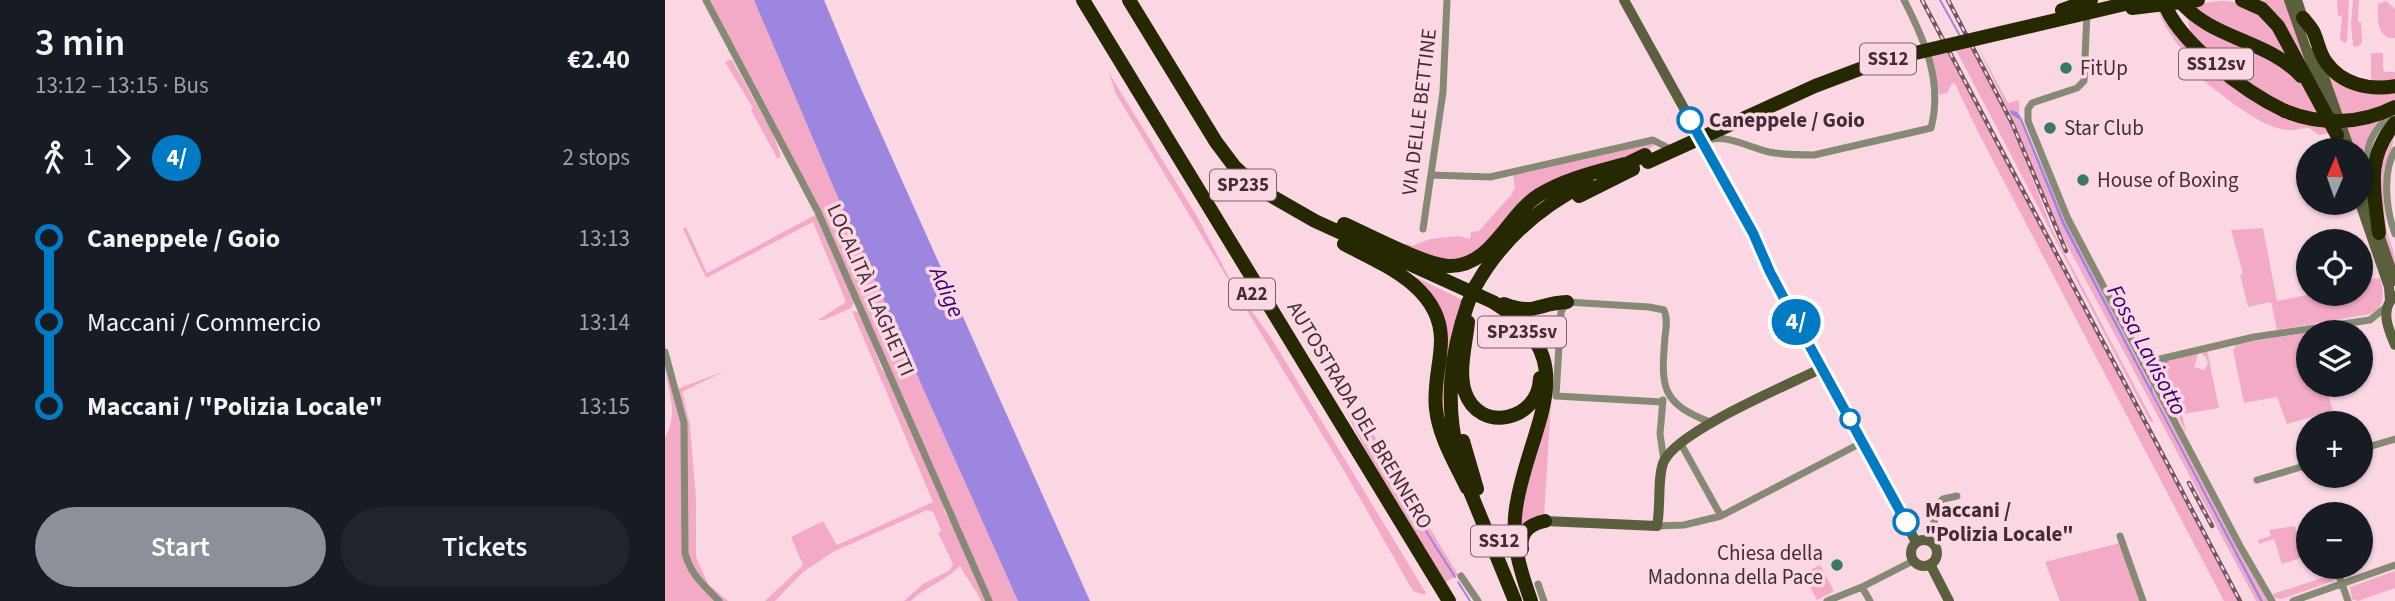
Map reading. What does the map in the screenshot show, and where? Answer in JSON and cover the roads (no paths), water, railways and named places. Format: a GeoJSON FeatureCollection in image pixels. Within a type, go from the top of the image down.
{"type":"FeatureCollection","features":[{"type":"Feature","properties":{"kind":"highway","name":"AUTOSTRADA DEL BRENNERO"},"geometry":{"type":"LineString","coordinates":[[1074,0],[1439,593]]}},
{"type":"Feature","properties":{"kind":"highway","name":"AUTOSTRADA DEL BRENNERO"},"geometry":{"type":"LineString","coordinates":[[1083,0],[1439,593]]}},
{"type":"Feature","properties":{"kind":"highway","name":"SP235"},"geometry":{"type":"LineString","coordinates":[[1120,0],[1192,119],[1233,176],[1264,200],[1316,228]]}},
{"type":"Feature","properties":{"kind":"highway","name":"SP235"},"geometry":{"type":"LineString","coordinates":[[1129,0],[1216,142],[1234,166],[1251,181],[1288,205]]}},
{"type":"Feature","properties":{"kind":"highway"},"geometry":{"type":"LineString","coordinates":[[2061,15],[2089,0]]}},
{"type":"Feature","properties":{"kind":"highway","name":"SS12"},"geometry":{"type":"LineString","coordinates":[[1479,289],[1520,239],[1543,219],[1575,198],[1647,159],[1871,64],[2109,0]]}},
{"type":"Feature","properties":{"kind":"highway","name":"SS12"},"geometry":{"type":"LineString","coordinates":[[2061,15],[2141,0]]}},
{"type":"Feature","properties":{"kind":"highway","name":"SS12sv"},"geometry":{"type":"LineString","coordinates":[[2163,0],[2169,16],[2195,46],[2247,89],[2285,111],[2310,119],[2336,121],[2366,118],[2395,109]]}},
{"type":"Feature","properties":{"kind":"highway","name":"SS12sv"},"geometry":{"type":"LineString","coordinates":[[2179,0],[2193,16],[2212,28],[2282,58],[2309,84]]}},
{"type":"Feature","properties":{"kind":"highway"},"geometry":{"type":"LineString","coordinates":[[2061,15],[2198,0]]}},
{"type":"Feature","properties":{"kind":"highway","name":"SS12sv"},"geometry":{"type":"LineString","coordinates":[[2242,0],[2262,9],[2278,26],[2337,135]]}},
{"type":"Feature","properties":{"kind":"highway"},"geometry":{"type":"LineString","coordinates":[[2303,18],[2313,31],[2326,62],[2334,71],[2364,87],[2395,86]]}},
{"type":"Feature","properties":{"kind":"highway"},"geometry":{"type":"LineString","coordinates":[[2373,163],[2378,148],[2395,123]]}},
{"type":"Feature","properties":{"kind":"highway","name":"SS12"},"geometry":{"type":"LineString","coordinates":[[1515,601],[1467,488],[1453,433],[1449,386],[1455,345],[1492,260],[1533,216],[1571,191],[1625,164],[1647,159]]}},
{"type":"Feature","properties":{"kind":"highway"},"geometry":{"type":"LineString","coordinates":[[1288,205],[1332,219],[1431,262],[1466,264],[1484,254],[1526,205],[1554,187],[1625,164]]}},
{"type":"Feature","properties":{"kind":"highway","name":"SP235sv"},"geometry":{"type":"LineString","coordinates":[[1288,205],[1347,236],[1493,302],[1513,315],[1535,339],[1547,376],[1546,395],[1517,500],[1515,519],[1516,556],[1534,601]]}},
{"type":"Feature","properties":{"kind":"highway"},"geometry":{"type":"LineString","coordinates":[[2373,206],[2379,233]]}},
{"type":"Feature","properties":{"kind":"highway"},"geometry":{"type":"LineString","coordinates":[[1316,228],[1373,259],[1420,290],[1434,311],[1441,338],[1435,384],[1436,410],[1447,447],[1467,488]]}},
{"type":"Feature","properties":{"kind":"highway","name":"SP235sv"},"geometry":{"type":"LineString","coordinates":[[1316,228],[1480,304],[1507,319],[1522,332],[1535,356],[1540,381],[1533,402],[1518,414],[1500,418],[1484,414],[1466,395],[1463,373],[1468,322]]}},
{"type":"Feature","properties":{"kind":"highway"},"geometry":{"type":"LineString","coordinates":[[1493,302],[1527,310],[1552,302],[1567,302]]}},
{"type":"Feature","properties":{"kind":"highway","name":"SS12"},"geometry":{"type":"LineString","coordinates":[[1471,305],[1457,386],[1458,418],[1474,481],[1524,601]]}},
{"type":"Feature","properties":{"kind":"highway"},"geometry":{"type":"LineString","coordinates":[[1534,601],[1521,539],[1531,525],[1545,521]]}},
{"type":"Feature","properties":{"kind":"street","name":"LOCALITÀ I LAGHETTI"},"geometry":{"type":"LineString","coordinates":[[706,0],[823,223],[989,601]]}},
{"type":"Feature","properties":{"kind":"street","name":"VIA DELLE BETTINE"},"geometry":{"type":"LineString","coordinates":[[1423,229],[1443,92],[1447,0]]}},
{"type":"Feature","properties":{"kind":"street"},"geometry":{"type":"LineString","coordinates":[[1624,0],[1700,143],[1753,233],[1770,272],[1916,542]]}},
{"type":"Feature","properties":{"kind":"street"},"geometry":{"type":"LineString","coordinates":[[1431,175],[1490,177],[1653,140],[1679,153],[1718,138],[1773,153],[1814,155],[1931,128],[1935,112],[1933,71],[1923,37],[1903,0]]}},
{"type":"Feature","properties":{"kind":"street"},"geometry":{"type":"LineString","coordinates":[[2089,0],[2085,76],[2081,85],[2032,103],[2027,118],[2068,219],[2240,546],[2273,601]]}},
{"type":"Feature","properties":{"kind":"street"},"geometry":{"type":"LineString","coordinates":[[2289,0],[2338,138]]}},
{"type":"Feature","properties":{"kind":"street"},"geometry":{"type":"LineString","coordinates":[[2298,0],[2346,138]]}},
{"type":"Feature","properties":{"kind":"street"},"geometry":{"type":"LineString","coordinates":[[2371,138],[2395,109]]}},
{"type":"Feature","properties":{"kind":"street"},"geometry":{"type":"LineString","coordinates":[[2395,150],[2389,166],[2388,186],[2395,234]]}},
{"type":"Feature","properties":{"kind":"street"},"geometry":{"type":"LineString","coordinates":[[2364,215],[2389,287],[2390,300],[2385,317],[2395,345]]}},
{"type":"Feature","properties":{"kind":"street"},"geometry":{"type":"LineString","coordinates":[[2379,233],[2395,282]]}},
{"type":"Feature","properties":{"kind":"street"},"geometry":{"type":"LineString","coordinates":[[2370,320],[2390,300]]}},
{"type":"Feature","properties":{"kind":"street"},"geometry":{"type":"LineString","coordinates":[[1662,402],[1556,396],[1561,312],[1567,302],[1664,310],[1667,322],[1663,382],[1667,393],[1682,408],[1710,422]]}},
{"type":"Feature","properties":{"kind":"street"},"geometry":{"type":"LineString","coordinates":[[2373,321],[2389,330]]}},
{"type":"Feature","properties":{"kind":"street"},"geometry":{"type":"LineString","coordinates":[[2143,363],[2254,337],[2296,331]]}},
{"type":"Feature","properties":{"kind":"street"},"geometry":{"type":"LineString","coordinates":[[665,352],[684,424],[685,554],[695,579],[719,601]]}},
{"type":"Feature","properties":{"kind":"street"},"geometry":{"type":"LineString","coordinates":[[1664,462],[1678,446],[1710,422],[1822,368]]}},
{"type":"Feature","properties":{"kind":"street"},"geometry":{"type":"LineString","coordinates":[[1657,526],[1664,462],[1660,434],[1662,402],[1667,393]]}},
{"type":"Feature","properties":{"kind":"street"},"geometry":{"type":"LineString","coordinates":[[1660,434],[1678,446],[1721,516]]}},
{"type":"Feature","properties":{"kind":"street"},"geometry":{"type":"LineString","coordinates":[[2373,445],[2395,439]]}},
{"type":"Feature","properties":{"kind":"street"},"geometry":{"type":"LineString","coordinates":[[1545,521],[1657,526],[1684,525],[1721,516],[1863,442]]}},
{"type":"Feature","properties":{"kind":"street"},"geometry":{"type":"LineString","coordinates":[[2257,480],[2296,469]]}},
{"type":"Feature","properties":{"kind":"street"},"geometry":{"type":"LineString","coordinates":[[1929,541],[1939,503],[1957,495]]}},
{"type":"Feature","properties":{"kind":"street"},"geometry":{"type":"LineString","coordinates":[[2120,536],[2143,601]]}},
{"type":"Feature","properties":{"kind":"street"},"geometry":{"type":"LineString","coordinates":[[1929,541],[1935,546],[1935,560],[1930,564],[1920,565],[1913,561],[1911,550],[1916,542],[1929,541]]}},
{"type":"Feature","properties":{"kind":"street"},"geometry":{"type":"LineString","coordinates":[[1827,601],[1863,587],[1913,561]]}},
{"type":"Feature","properties":{"kind":"street"},"geometry":{"type":"LineString","coordinates":[[1930,564],[1949,601]]}},
{"type":"Feature","properties":{"kind":"street"},"geometry":{"type":"LineString","coordinates":[[2293,601],[2395,565]]}},
{"type":"Feature","properties":{"kind":"street"},"geometry":{"type":"LineString","coordinates":[[1461,576],[1478,601]]}},
{"type":"Feature","properties":{"kind":"street"},"geometry":{"type":"LineString","coordinates":[[2340,579],[2348,601]]}},
{"type":"Feature","properties":{"kind":"street"},"geometry":{"type":"LineString","coordinates":[[1538,584],[1544,601]]}},
{"type":"Feature","properties":{"kind":"street"},"geometry":{"type":"LineString","coordinates":[[1863,587],[1870,601]]}},
{"type":"Feature","properties":{"kind":"water","name":"Adige"},"geometry":{"type":"Polygon","coordinates":[[[754,0],[824,0],[1090,601],[1018,601],[839,200],[754,0]]]}},
{"type":"Feature","properties":{"kind":"water"},"geometry":{"type":"Polygon","coordinates":[[[2011,110],[2017,112],[2022,119],[2065,223],[2151,388],[2152,384],[2153,393],[2263,601],[2260,601],[2062,224],[2020,120],[2010,113],[2011,110]]]}},
{"type":"Feature","properties":{"kind":"waterway","name":"Fossa Lavisotto"},"geometry":{"type":"LineString","coordinates":[[1940,0],[1960,36]]}},
{"type":"Feature","properties":{"kind":"waterway"},"geometry":{"type":"LineString","coordinates":[[2157,371],[2167,361]]}},
{"type":"Feature","properties":{"kind":"waterway"},"geometry":{"type":"LineString","coordinates":[[1391,476],[1455,577]]}},
{"type":"Feature","properties":{"kind":"waterway"},"geometry":{"type":"LineString","coordinates":[[1458,582],[1470,601]]}},
{"type":"Feature","properties":{"kind":"railway"},"geometry":{"type":"LineString","coordinates":[[1922,0],[2240,601]]}},
{"type":"Feature","properties":{"kind":"railway"},"geometry":{"type":"LineString","coordinates":[[1948,0],[2012,123],[2066,251]]}},
{"type":"Feature","properties":{"kind":"railway"},"geometry":{"type":"LineString","coordinates":[[2189,483],[2212,526]]}},
{"type":"Feature","properties":{"kind":"place","name":"FitUp"},"geometry":{"type":"Point","coordinates":[2066,68]}},
{"type":"Feature","properties":{"kind":"place","name":"Caneppele / Goio"},"geometry":{"type":"Point","coordinates":[1690,120]}},
{"type":"Feature","properties":{"kind":"place","name":"Star Club"},"geometry":{"type":"Point","coordinates":[2050,128]}},
{"type":"Feature","properties":{"kind":"place","name":"House of Boxing"},"geometry":{"type":"Point","coordinates":[2083,180]}},
{"type":"Feature","properties":{"kind":"place","name":"Maccani / \"Polizia Locale\""},"geometry":{"type":"Point","coordinates":[1906,522]}},
{"type":"Feature","properties":{"kind":"place","name":"Chiesa della Madonna della Pace"},"geometry":{"type":"Point","coordinates":[1837,565]}}]}
